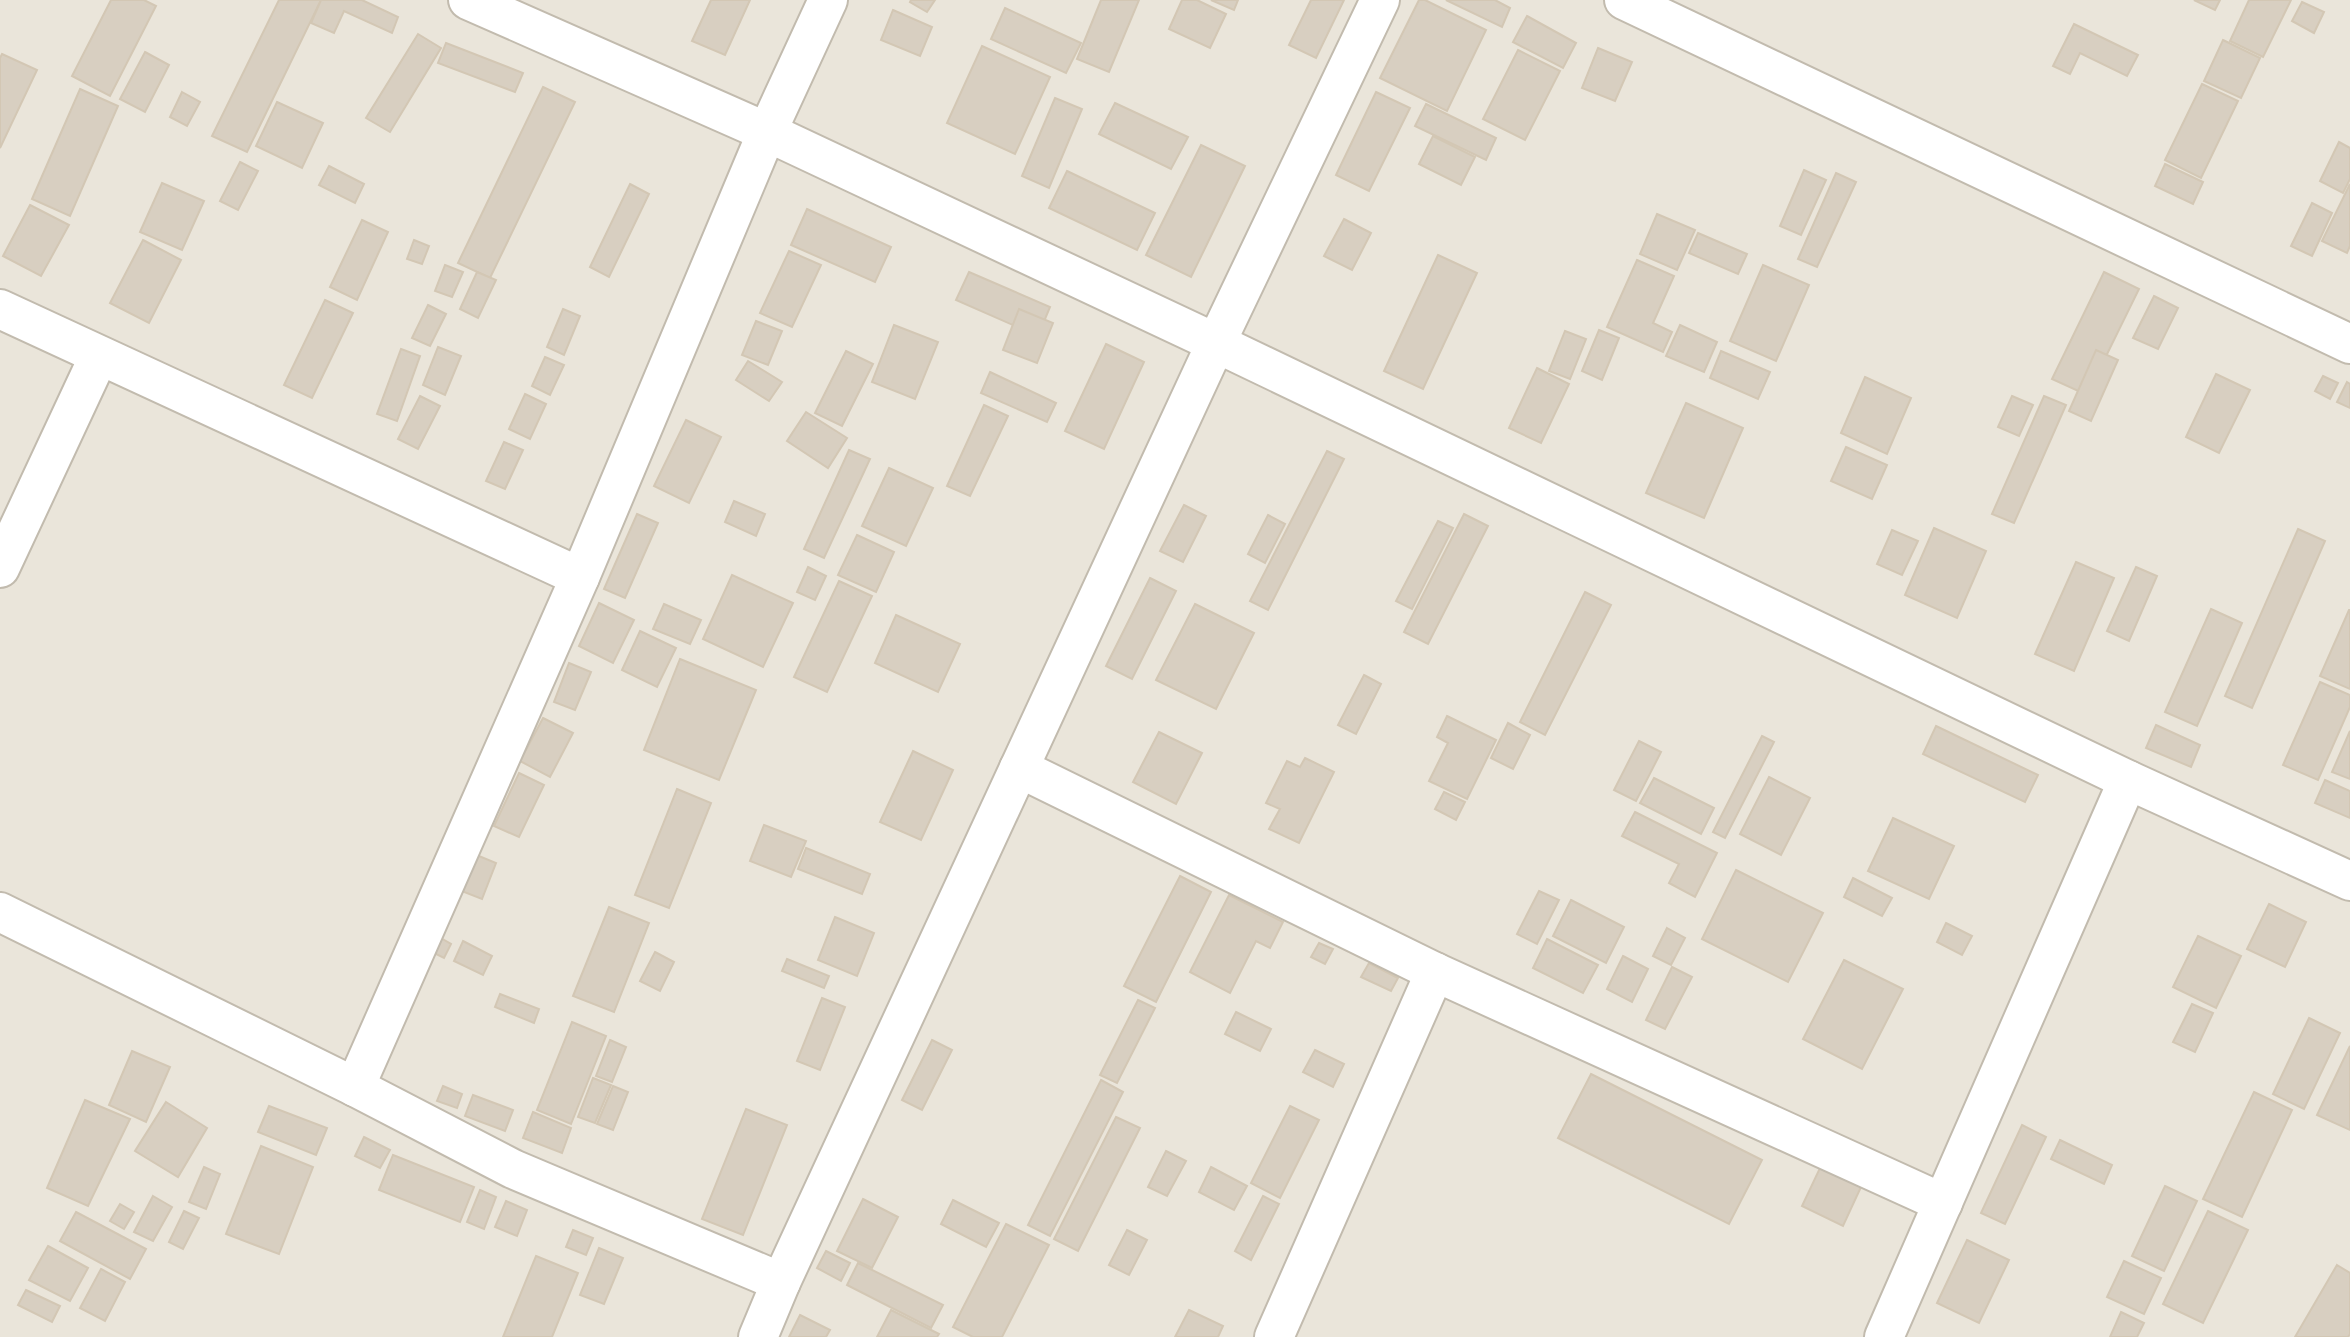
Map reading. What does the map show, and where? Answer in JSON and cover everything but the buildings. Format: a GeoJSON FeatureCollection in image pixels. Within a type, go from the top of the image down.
{"type":"FeatureCollection","features":[{"type":"Feature","properties":{"kind":"street"},"geometry":{"type":"LineString","coordinates":[[468,0],[767,132],[2128,780],[2350,881]]}},
{"type":"Feature","properties":{"kind":"street"},"geometry":{"type":"LineString","coordinates":[[355,1087],[580,577],[767,132],[828,0]]}},
{"type":"Feature","properties":{"kind":"street"},"geometry":{"type":"LineString","coordinates":[[758,1337],[1018,768],[1380,0]]}},
{"type":"Feature","properties":{"kind":"street"},"geometry":{"type":"LineString","coordinates":[[1623,0],[2350,344]]}},
{"type":"Feature","properties":{"kind":"street"},"geometry":{"type":"LineString","coordinates":[[0,309],[580,577]]}},
{"type":"Feature","properties":{"kind":"street"},"geometry":{"type":"LineString","coordinates":[[0,568],[99,356]]}},
{"type":"Feature","properties":{"kind":"street"},"geometry":{"type":"LineString","coordinates":[[1018,768],[1435,972],[1943,1203]]}},
{"type":"Feature","properties":{"kind":"street"},"geometry":{"type":"LineString","coordinates":[[1884,1337],[2128,780]]}},
{"type":"Feature","properties":{"kind":"street"},"geometry":{"type":"LineString","coordinates":[[0,912],[355,1087],[513,1169],[782,1282]]}},
{"type":"Feature","properties":{"kind":"street"},"geometry":{"type":"LineString","coordinates":[[1274,1337],[1435,972]]}},
{"type":"Feature","properties":{"kind":"shaded area"},"geometry":{"type":"Polygon","coordinates":[[[0,0],[2350,0],[2350,1337],[0,1337],[0,0]]]}}]}
